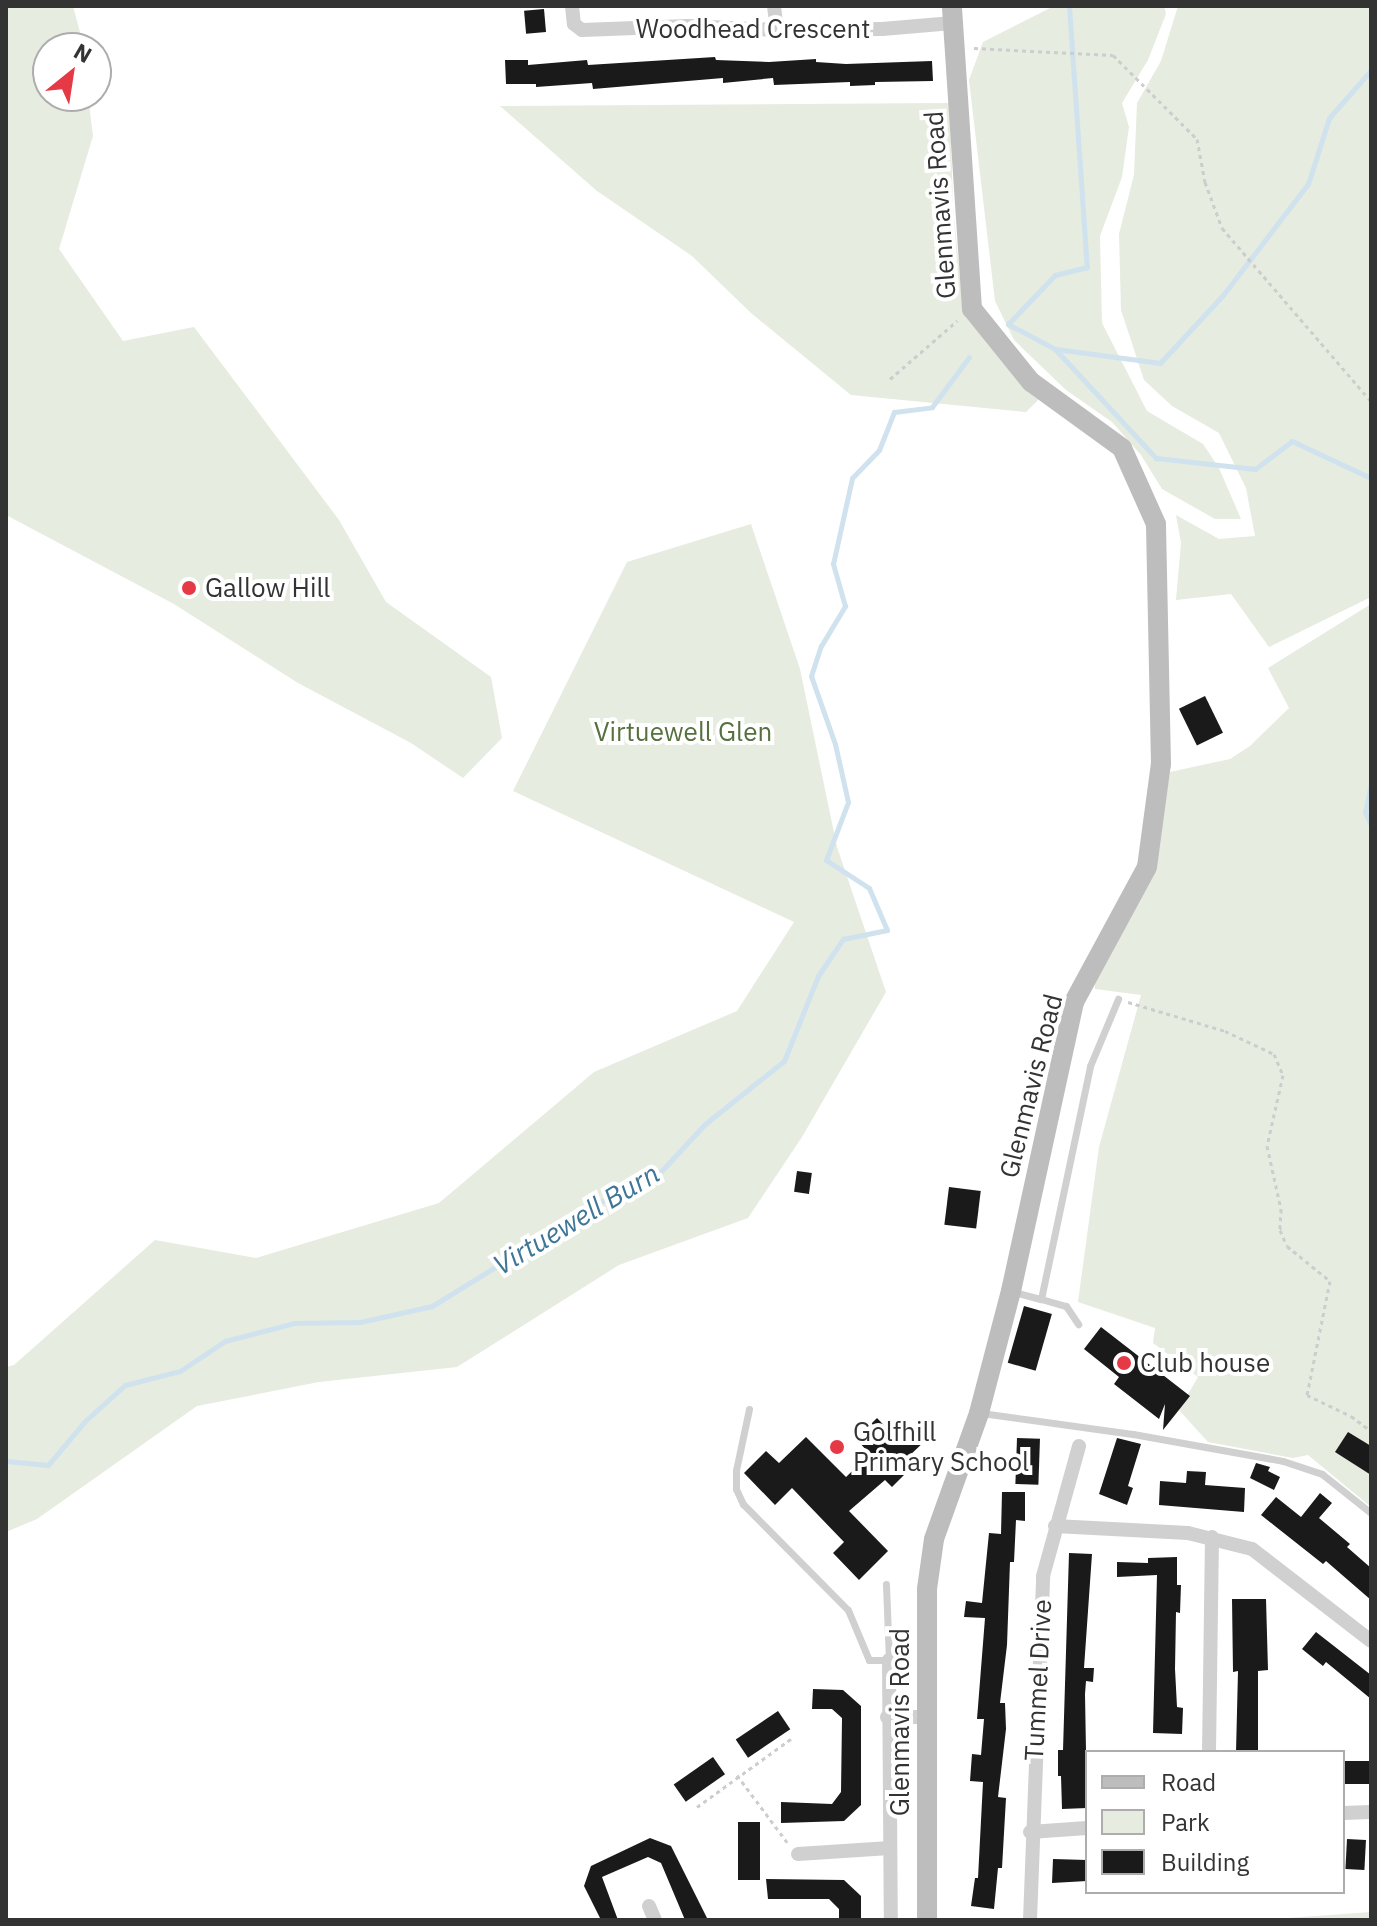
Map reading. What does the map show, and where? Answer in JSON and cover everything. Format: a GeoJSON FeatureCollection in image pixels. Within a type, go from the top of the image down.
{"type":"FeatureCollection","features":[{"type":"Feature","properties":{"kind":"main road","name":"Glenmavis Road"},"geometry":{"type":"LineString","coordinates":[[927,1920],[924,1717],[927,1589],[934,1539],[979,1413],[1011,1291],[1074,1002],[1147,867],[1161,764],[1156,524],[1122,448],[1031,382],[972,309],[952,15]]}},
{"type":"Feature","properties":{"kind":"street","name":"Woodhead Crescent"},"geometry":{"type":"LineString","coordinates":[[572,6],[574,24],[582,30],[688,26],[777,30],[952,15]]}},
{"type":"Feature","properties":{"kind":"street"},"geometry":{"type":"LineString","coordinates":[[774,6],[777,30]]}},
{"type":"Feature","properties":{"kind":"street","name":"Tummel Drive"},"geometry":{"type":"LineString","coordinates":[[1030,1920],[1030,1832],[1043,1576],[1079,1446]]}},
{"type":"Feature","properties":{"kind":"street"},"geometry":{"type":"LineString","coordinates":[[1055,1526],[1212,1537],[1252,1549],[1371,1641]]}},
{"type":"Feature","properties":{"kind":"street"},"geometry":{"type":"LineString","coordinates":[[1209,1750],[1212,1537]]}},
{"type":"Feature","properties":{"kind":"street"},"geometry":{"type":"LineString","coordinates":[[889,1660],[887,1717],[891,1920]]}},
{"type":"Feature","properties":{"kind":"street"},"geometry":{"type":"LineString","coordinates":[[887,1717],[924,1717]]}},
{"type":"Feature","properties":{"kind":"street"},"geometry":{"type":"LineString","coordinates":[[1345,1813],[1371,1812]]}},
{"type":"Feature","properties":{"kind":"street"},"geometry":{"type":"LineString","coordinates":[[1030,1832],[1085,1828]]}},
{"type":"Feature","properties":{"kind":"street"},"geometry":{"type":"LineString","coordinates":[[798,1854],[890,1848]]}},
{"type":"Feature","properties":{"kind":"lane"},"geometry":{"type":"LineString","coordinates":[[1041,1299],[1090,1066],[1118,999]]}},
{"type":"Feature","properties":{"kind":"lane"},"geometry":{"type":"LineString","coordinates":[[1011,1291],[1066,1306],[1078,1324]]}},
{"type":"Feature","properties":{"kind":"lane"},"geometry":{"type":"LineString","coordinates":[[749,1409],[736,1470],[736,1489],[743,1504],[848,1610],[869,1660],[889,1660],[886,1584]]}},
{"type":"Feature","properties":{"kind":"lane"},"geometry":{"type":"LineString","coordinates":[[979,1413],[1133,1434],[1283,1461],[1322,1474],[1371,1513]]}},
{"type":"Feature","properties":{"kind":"path"},"geometry":{"type":"LineString","coordinates":[[955,47],[1113,55],[1197,139],[1205,182],[1222,228],[1371,401]]}},
{"type":"Feature","properties":{"kind":"path"},"geometry":{"type":"LineString","coordinates":[[890,379],[972,309]]}},
{"type":"Feature","properties":{"kind":"path"},"geometry":{"type":"LineString","coordinates":[[1118,999],[1225,1031],[1274,1054],[1283,1075],[1267,1146],[1281,1209],[1280,1230],[1287,1246],[1330,1281],[1307,1395],[1351,1416],[1371,1431]]}},
{"type":"Feature","properties":{"kind":"path"},"geometry":{"type":"LineString","coordinates":[[697,1807],[792,1738]]}},
{"type":"Feature","properties":{"kind":"path"},"geometry":{"type":"LineString","coordinates":[[737,1775],[770,1823],[798,1854]]}},
{"type":"Feature","properties":{"kind":"green space"},"geometry":{"type":"Polygon","coordinates":[[[6,6],[73,6],[80,32],[32,32],[32,112],[90,112],[93,136],[59,249],[123,341],[194,327],[339,520],[386,602],[491,677],[502,738],[463,778],[411,743],[298,683],[174,604],[6,515],[6,6]]]}},
{"type":"Feature","properties":{"kind":"green space"},"geometry":{"type":"Polygon","coordinates":[[[1054,6],[1164,6],[1166,14],[1148,60],[1122,103],[1129,127],[1122,177],[1100,236],[1102,323],[1147,411],[1203,444],[1219,468],[1241,519],[1215,519],[1162,489],[1141,455],[1112,422],[1066,390],[1014,340],[995,301],[969,80],[983,42],[1054,6]]]}},
{"type":"Feature","properties":{"kind":"green space"},"geometry":{"type":"Polygon","coordinates":[[[1178,6],[1371,6],[1371,597],[1269,647],[1231,594],[1176,600],[1181,543],[1176,515],[1219,539],[1255,536],[1246,488],[1219,433],[1172,406],[1144,380],[1121,310],[1119,234],[1134,175],[1137,103],[1161,61],[1178,6]]]}},
{"type":"Feature","properties":{"kind":"green space"},"geometry":{"type":"Polygon","coordinates":[[[950,103],[953,206],[962,299],[1039,399],[1026,412],[851,395],[751,313],[692,256],[597,191],[500,106],[950,103]]]}},
{"type":"Feature","properties":{"kind":"green space","name":"Virtuewell Glen"},"geometry":{"type":"Polygon","coordinates":[[[751,524],[800,669],[837,847],[886,992],[802,1137],[748,1218],[619,1265],[457,1367],[319,1382],[197,1406],[37,1519],[6,1532],[6,1367],[14,1365],[155,1240],[256,1258],[439,1203],[594,1072],[737,1011],[794,922],[513,791],[627,562],[751,524]]]}},
{"type":"Feature","properties":{"kind":"green space"},"geometry":{"type":"Polygon","coordinates":[[[1371,604],[1371,1507],[1308,1455],[1293,1458],[1208,1442],[1179,1410],[1198,1377],[1153,1343],[1155,1328],[1078,1302],[1099,1147],[1141,995],[1095,989],[1095,978],[1154,870],[1170,772],[1230,759],[1250,746],[1289,708],[1268,668],[1371,604]]]}},
{"type":"Feature","properties":{"kind":"green space"},"geometry":{"type":"Polygon","coordinates":[[[1371,1912],[1371,1920],[1273,1920],[1288,1918],[1371,1912]]]}},
{"type":"Feature","properties":{"kind":"building"},"geometry":{"type":"Polygon","coordinates":[[[544,9],[546,32],[526,34],[524,11],[544,9]]]}},
{"type":"Feature","properties":{"kind":"building"},"geometry":{"type":"Polygon","coordinates":[[[715,57],[716,60],[769,62],[816,59],[816,62],[846,64],[932,61],[933,81],[875,82],[875,85],[850,86],[850,82],[774,85],[773,78],[723,83],[723,78],[593,89],[592,83],[536,87],[536,84],[506,84],[505,60],[528,60],[528,65],[587,60],[588,65],[715,57]]]}},
{"type":"Feature","properties":{"kind":"building"},"geometry":{"type":"Polygon","coordinates":[[[1205,696],[1223,733],[1197,746],[1179,709],[1205,696]]]}},
{"type":"Feature","properties":{"kind":"building"},"geometry":{"type":"Polygon","coordinates":[[[797,1171],[812,1173],[809,1194],[794,1192],[797,1171]]]}},
{"type":"Feature","properties":{"kind":"building"},"geometry":{"type":"Polygon","coordinates":[[[949,1187],[981,1191],[976,1229],[944,1225],[949,1187]]]}},
{"type":"Feature","properties":{"kind":"building"},"geometry":{"type":"Polygon","coordinates":[[[1024,1306],[1052,1314],[1036,1371],[1008,1363],[1024,1306]]]}},
{"type":"Feature","properties":{"kind":"building","name":"Club house"},"geometry":{"type":"Polygon","coordinates":[[[1101,1327],[1190,1396],[1163,1430],[1165,1404],[1159,1419],[1114,1384],[1119,1377],[1084,1349],[1101,1327]]]}},
{"type":"Feature","properties":{"kind":"building"},"geometry":{"type":"Polygon","coordinates":[[[877,1418],[898,1440],[913,1426],[926,1440],[908,1457],[915,1464],[892,1487],[885,1480],[849,1511],[888,1551],[859,1580],[833,1553],[844,1542],[792,1488],[775,1505],[744,1473],[766,1451],[779,1463],[806,1437],[846,1477],[870,1454],[856,1439],[877,1418]]]}},
{"type":"Feature","properties":{"kind":"building"},"geometry":{"type":"Polygon","coordinates":[[[1348,1432],[1371,1446],[1371,1475],[1335,1452],[1348,1432]]]}},
{"type":"Feature","properties":{"kind":"building"},"geometry":{"type":"Polygon","coordinates":[[[1017,1438],[1040,1439],[1038,1485],[1015,1484],[1017,1438]]]}},
{"type":"Feature","properties":{"kind":"building"},"geometry":{"type":"Polygon","coordinates":[[[1117,1438],[1141,1444],[1128,1486],[1133,1488],[1127,1505],[1099,1494],[1117,1438]]]}},
{"type":"Feature","properties":{"kind":"building"},"geometry":{"type":"Polygon","coordinates":[[[1256,1463],[1270,1467],[1268,1471],[1280,1477],[1274,1490],[1250,1478],[1256,1463]]]}},
{"type":"Feature","properties":{"kind":"building"},"geometry":{"type":"Polygon","coordinates":[[[1187,1471],[1206,1472],[1205,1485],[1245,1488],[1244,1512],[1159,1505],[1160,1481],[1186,1483],[1187,1471]]]}},
{"type":"Feature","properties":{"kind":"building"},"geometry":{"type":"Polygon","coordinates":[[[1002,1492],[1025,1492],[1025,1521],[1016,1520],[1014,1562],[1010,1562],[1007,1645],[1000,1703],[1005,1703],[1006,1729],[998,1797],[1006,1798],[1002,1868],[998,1868],[994,1909],[971,1906],[975,1878],[978,1878],[983,1782],[970,1781],[972,1754],[981,1755],[984,1719],[977,1719],[985,1618],[964,1617],[966,1601],[982,1603],[989,1533],[1001,1534],[1002,1492]]]}},
{"type":"Feature","properties":{"kind":"building"},"geometry":{"type":"Polygon","coordinates":[[[1320,1493],[1332,1503],[1319,1518],[1350,1544],[1347,1547],[1371,1568],[1371,1600],[1326,1561],[1323,1564],[1261,1515],[1276,1497],[1301,1517],[1320,1493]]]}},
{"type":"Feature","properties":{"kind":"building"},"geometry":{"type":"Polygon","coordinates":[[[1069,1553],[1092,1554],[1084,1668],[1094,1668],[1093,1682],[1086,1681],[1085,1694],[1085,1808],[1062,1809],[1058,1750],[1063,1750],[1069,1553]]]}},
{"type":"Feature","properties":{"kind":"building"},"geometry":{"type":"Polygon","coordinates":[[[1177,1557],[1177,1585],[1181,1585],[1180,1613],[1176,1612],[1175,1669],[1177,1707],[1183,1708],[1182,1734],[1153,1733],[1157,1575],[1117,1577],[1117,1562],[1148,1563],[1148,1558],[1177,1557]]]}},
{"type":"Feature","properties":{"kind":"building"},"geometry":{"type":"Polygon","coordinates":[[[1232,1599],[1266,1599],[1268,1670],[1258,1671],[1258,1750],[1236,1750],[1238,1671],[1233,1672],[1232,1599]]]}},
{"type":"Feature","properties":{"kind":"building"},"geometry":{"type":"Polygon","coordinates":[[[1316,1632],[1371,1675],[1371,1699],[1326,1662],[1323,1666],[1302,1649],[1316,1632]]]}},
{"type":"Feature","properties":{"kind":"building"},"geometry":{"type":"Polygon","coordinates":[[[813,1689],[843,1690],[861,1706],[861,1805],[844,1821],[781,1823],[781,1802],[832,1804],[841,1792],[842,1718],[832,1709],[812,1709],[813,1689]]]}},
{"type":"Feature","properties":{"kind":"building"},"geometry":{"type":"Polygon","coordinates":[[[778,1711],[790,1729],[748,1758],[736,1740],[778,1711]]]}},
{"type":"Feature","properties":{"kind":"building"},"geometry":{"type":"Polygon","coordinates":[[[713,1757],[725,1774],[686,1802],[674,1785],[713,1757]]]}},
{"type":"Feature","properties":{"kind":"building"},"geometry":{"type":"Polygon","coordinates":[[[1345,1761],[1371,1761],[1371,1784],[1345,1784],[1345,1761]]]}},
{"type":"Feature","properties":{"kind":"building"},"geometry":{"type":"Polygon","coordinates":[[[738,1822],[760,1822],[760,1880],[738,1880],[738,1822]]]}},
{"type":"Feature","properties":{"kind":"building"},"geometry":{"type":"Polygon","coordinates":[[[650,1838],[671,1846],[708,1920],[685,1920],[661,1863],[648,1857],[602,1877],[618,1920],[601,1920],[584,1886],[591,1866],[650,1838]]]}},
{"type":"Feature","properties":{"kind":"building"},"geometry":{"type":"Polygon","coordinates":[[[1347,1839],[1366,1840],[1364,1870],[1345,1869],[1347,1839]]]}},
{"type":"Feature","properties":{"kind":"building"},"geometry":{"type":"Polygon","coordinates":[[[1053,1859],[1085,1860],[1085,1881],[1052,1883],[1053,1859]]]}},
{"type":"Feature","properties":{"kind":"building"},"geometry":{"type":"Polygon","coordinates":[[[766,1879],[844,1880],[861,1896],[861,1920],[839,1920],[839,1909],[829,1899],[768,1899],[766,1879]]]}},
{"type":"Feature","properties":{"kind":"waterway","name":"Virtuewell Burn"},"geometry":{"type":"LineString","coordinates":[[1069,6],[1087,267],[1055,275],[1008,324],[1055,349],[1156,458],[1255,469],[1292,441],[1371,478]]}},
{"type":"Feature","properties":{"kind":"waterway"},"geometry":{"type":"LineString","coordinates":[[1056,349],[1160,363],[1223,295],[1308,184],[1329,118],[1371,70]]}},
{"type":"Feature","properties":{"kind":"waterway","name":"Virtuewell Burn"},"geometry":{"type":"LineString","coordinates":[[6,1461],[48,1465],[85,1421],[125,1385],[180,1371],[225,1341],[294,1323],[360,1322],[432,1306],[602,1201],[653,1180],[705,1124],[784,1061],[818,976],[843,939],[887,930],[869,888],[826,860],[848,802],[835,744],[811,676],[821,646],[845,606],[833,564],[852,478],[879,450],[894,412],[932,407],[969,357]]}},
{"type":"Feature","properties":{"kind":"waterway"},"geometry":{"type":"LineString","coordinates":[[1371,784],[1365,812],[1371,825]]}},
{"type":"Feature","properties":{"kind":"place","name":"Gallow Hill"},"geometry":{"type":"Point","coordinates":[189,588]}},
{"type":"Feature","properties":{"kind":"place","name":"Club house"},"geometry":{"type":"Point","coordinates":[1124,1363]}},
{"type":"Feature","properties":{"kind":"place","name":"Golfhill Primary School"},"geometry":{"type":"Point","coordinates":[837,1447]}}]}
